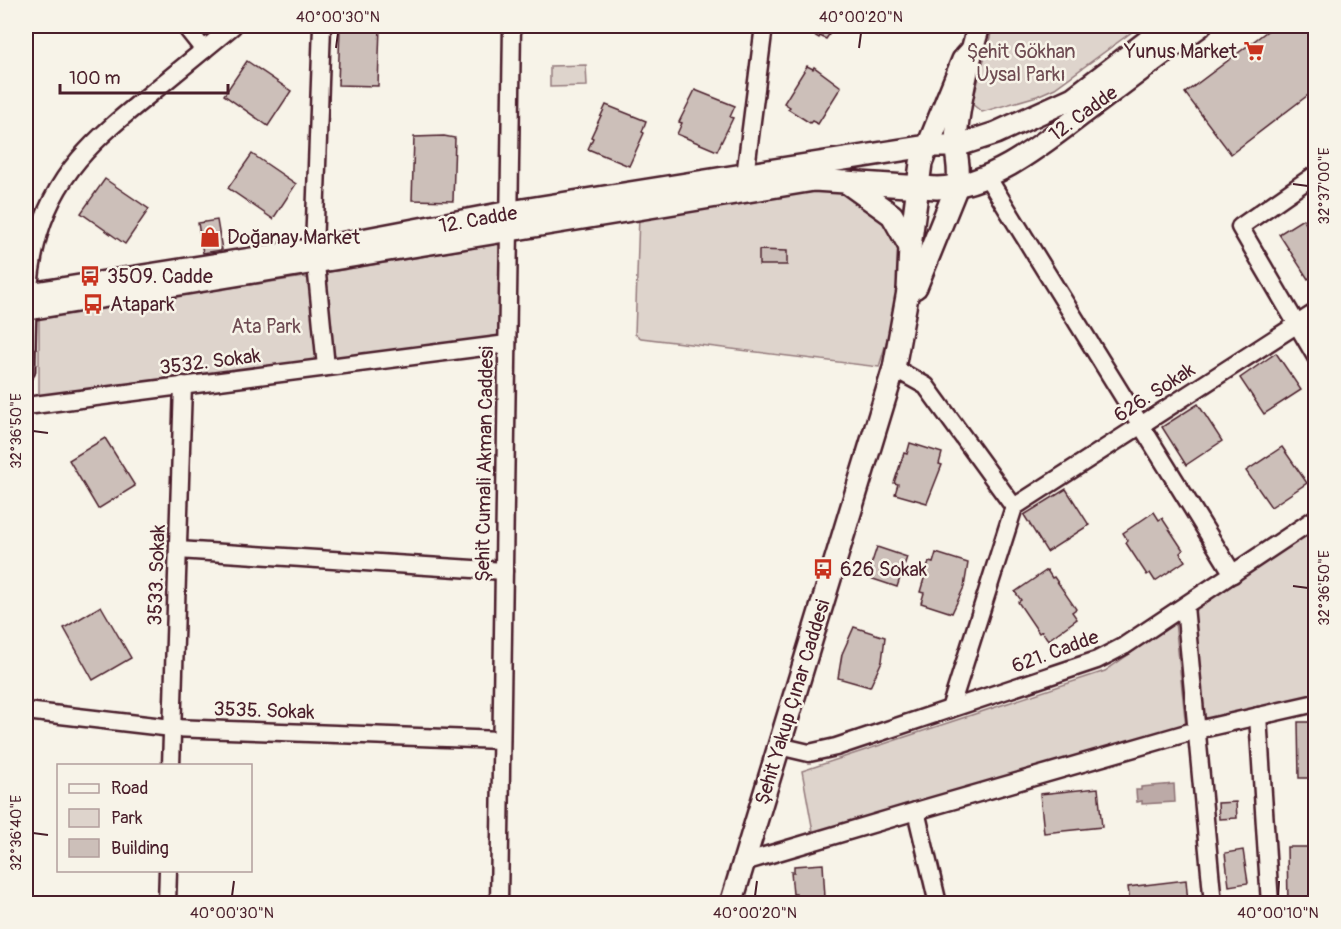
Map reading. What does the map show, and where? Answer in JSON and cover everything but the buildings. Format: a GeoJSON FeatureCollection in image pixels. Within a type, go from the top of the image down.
{"type":"FeatureCollection","features":[{"type":"Feature","properties":{"kind":"main road"},"geometry":{"type":"LineString","coordinates":[[908,291],[916,287],[957,186],[960,174],[956,146],[971,51],[979,26]]}},
{"type":"Feature","properties":{"kind":"main road","name":"12. Cadde"},"geometry":{"type":"LineString","coordinates":[[27,299],[315,256],[745,176],[927,146],[956,146],[1012,127],[1073,98],[1167,26]]}},
{"type":"Feature","properties":{"kind":"main road","name":"12. Cadde"},"geometry":{"type":"LineString","coordinates":[[509,221],[814,180],[843,180],[937,188],[957,186],[986,175],[1046,140],[1200,26]]}},
{"type":"Feature","properties":{"kind":"main road","name":"Şehit Yakup Çınar Caddesi"},"geometry":{"type":"LineString","coordinates":[[731,903],[894,368],[908,291],[910,247],[921,163],[963,60],[971,51]]}},
{"type":"Feature","properties":{"kind":"main road"},"geometry":{"type":"LineString","coordinates":[[843,180],[892,215],[910,247]]}},
{"type":"Feature","properties":{"kind":"street"},"geometry":{"type":"LineString","coordinates":[[185,26],[204,50]]}},
{"type":"Feature","properties":{"kind":"street"},"geometry":{"type":"LineString","coordinates":[[26,371],[27,299],[36,244],[44,218],[65,175],[99,136],[233,26]]}},
{"type":"Feature","properties":{"kind":"street"},"geometry":{"type":"LineString","coordinates":[[322,26],[315,256],[326,367]]}},
{"type":"Feature","properties":{"kind":"street","name":"Şehit Cumali Akman Caddesi"},"geometry":{"type":"LineString","coordinates":[[499,903],[512,26]]}},
{"type":"Feature","properties":{"kind":"street"},"geometry":{"type":"LineString","coordinates":[[745,176],[764,26]]}},
{"type":"Feature","properties":{"kind":"street"},"geometry":{"type":"LineString","coordinates":[[1316,174],[1240,227],[1316,357]]}},
{"type":"Feature","properties":{"kind":"street"},"geometry":{"type":"LineString","coordinates":[[986,175],[1233,574]]}},
{"type":"Feature","properties":{"kind":"street","name":"626. Sokak"},"geometry":{"type":"LineString","coordinates":[[1014,507],[1316,312]]}},
{"type":"Feature","properties":{"kind":"street","name":"3532. Sokak"},"geometry":{"type":"LineString","coordinates":[[26,406],[507,344]]}},
{"type":"Feature","properties":{"kind":"street"},"geometry":{"type":"LineString","coordinates":[[894,368],[926,386],[1014,507],[950,709]]}},
{"type":"Feature","properties":{"kind":"street","name":"3533. Sokak"},"geometry":{"type":"LineString","coordinates":[[171,764],[183,385]]}},
{"type":"Feature","properties":{"kind":"street","name":"621. Cadde"},"geometry":{"type":"LineString","coordinates":[[779,746],[799,752],[819,752],[1111,654],[1316,518]]}},
{"type":"Feature","properties":{"kind":"street"},"geometry":{"type":"LineString","coordinates":[[178,549],[504,571]]}},
{"type":"Feature","properties":{"kind":"street"},"geometry":{"type":"LineString","coordinates":[[1185,606],[1213,903]]}},
{"type":"Feature","properties":{"kind":"street"},"geometry":{"type":"LineString","coordinates":[[744,862],[1197,730],[1316,703]]}},
{"type":"Feature","properties":{"kind":"street","name":"3535. Sokak"},"geometry":{"type":"LineString","coordinates":[[26,711],[172,728],[501,740]]}},
{"type":"Feature","properties":{"kind":"street"},"geometry":{"type":"LineString","coordinates":[[1258,716],[1270,903]]}},
{"type":"Feature","properties":{"kind":"street"},"geometry":{"type":"LineString","coordinates":[[916,811],[938,903]]}},
{"type":"Feature","properties":{"kind":"street"},"geometry":{"type":"LineString","coordinates":[[167,903],[168,872]]}},
{"type":"Feature","properties":{"kind":"green space","name":"Şehit Gökhan Uysal Parkı"},"geometry":{"type":"Polygon","coordinates":[[[993,26],[1140,26],[1055,88],[1037,96],[982,112],[972,104],[993,26]]]}},
{"type":"Feature","properties":{"kind":"green space"},"geometry":{"type":"Polygon","coordinates":[[[586,65],[587,86],[550,87],[550,66],[586,65]]]}},
{"type":"Feature","properties":{"kind":"green space"},"geometry":{"type":"Polygon","coordinates":[[[809,189],[838,191],[883,213],[902,245],[899,299],[879,367],[641,338],[635,334],[639,216],[809,189]]]}},
{"type":"Feature","properties":{"kind":"green space"},"geometry":{"type":"Polygon","coordinates":[[[498,244],[503,250],[500,339],[331,361],[324,273],[498,244]]]}},
{"type":"Feature","properties":{"kind":"green space","name":"Ata Park"},"geometry":{"type":"Polygon","coordinates":[[[304,277],[313,281],[321,359],[317,364],[39,398],[39,316],[304,277]]]}},
{"type":"Feature","properties":{"kind":"green space"},"geometry":{"type":"Polygon","coordinates":[[[1315,528],[1315,696],[1199,721],[1189,611],[1315,528]]]}},
{"type":"Feature","properties":{"kind":"green space"},"geometry":{"type":"Polygon","coordinates":[[[1175,622],[1186,728],[814,837],[802,771],[1105,671],[1175,622]]]}},
{"type":"Feature","properties":{"kind":"shaded area"},"geometry":{"type":"Polygon","coordinates":[[[1174,784],[1175,802],[1142,804],[1142,801],[1137,802],[1136,790],[1141,790],[1141,787],[1174,784]]]}},
{"type":"Feature","properties":{"kind":"place","name":"Yunus Market"},"geometry":{"type":"Point","coordinates":[1254,51]}},
{"type":"Feature","properties":{"kind":"place","name":"Doğanay Market"},"geometry":{"type":"Point","coordinates":[210,237]}},
{"type":"Feature","properties":{"kind":"place","name":"3509. Cadde"},"geometry":{"type":"Point","coordinates":[90,276]}},
{"type":"Feature","properties":{"kind":"place","name":"Atapark"},"geometry":{"type":"Point","coordinates":[93,304]}},
{"type":"Feature","properties":{"kind":"place","name":"626 Sokak"},"geometry":{"type":"Point","coordinates":[823,569]}}]}
